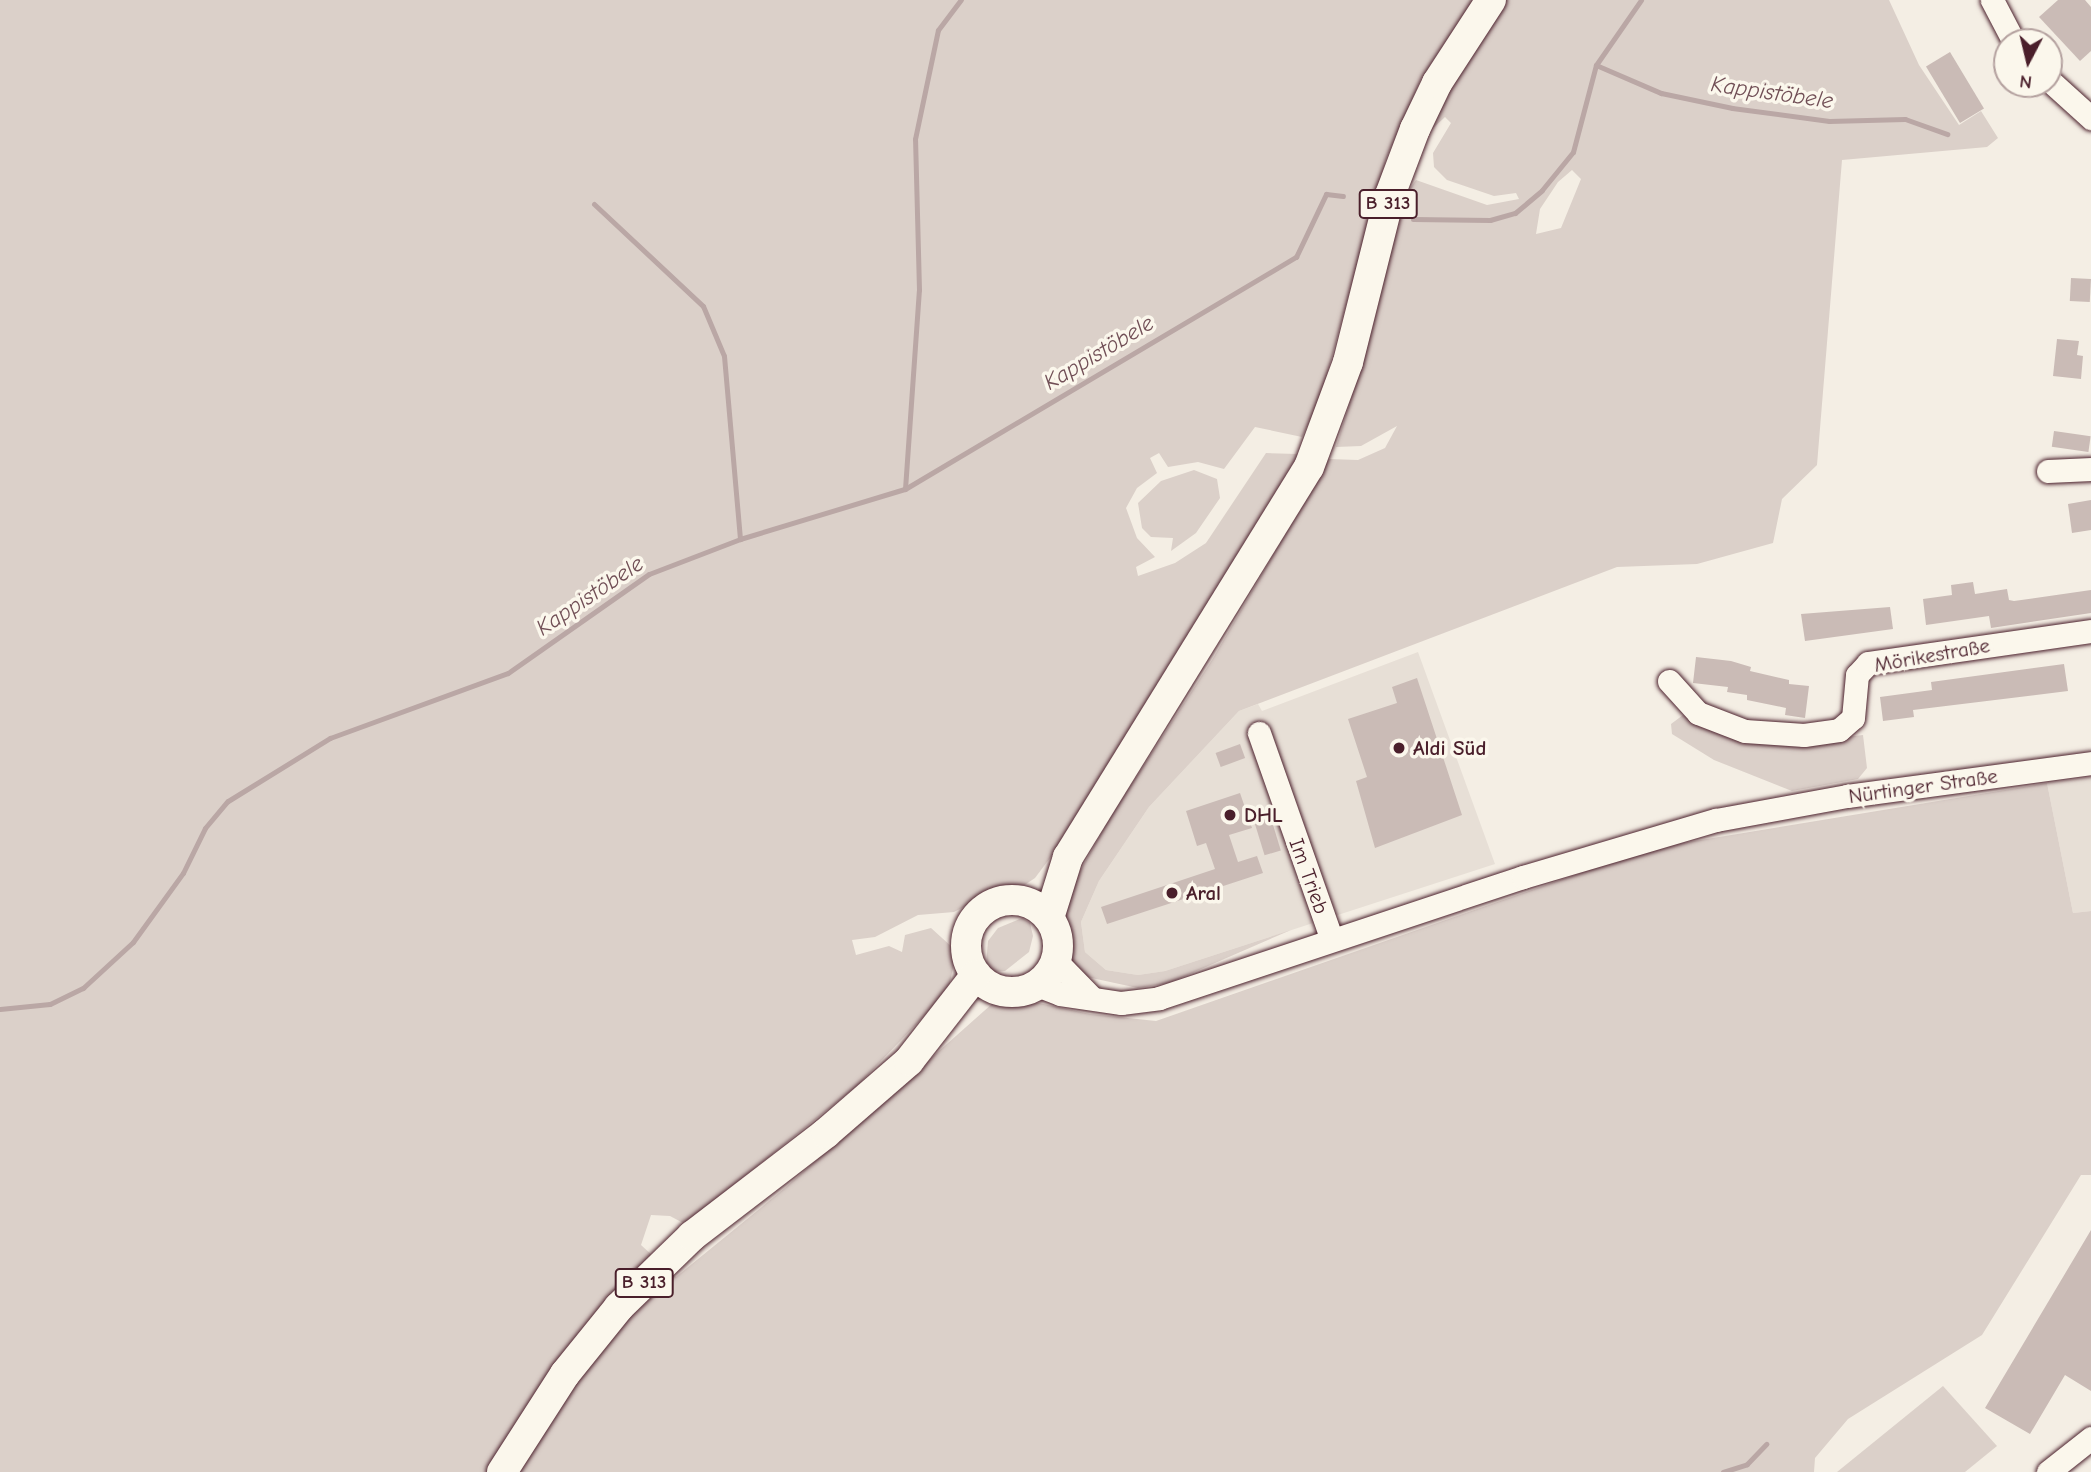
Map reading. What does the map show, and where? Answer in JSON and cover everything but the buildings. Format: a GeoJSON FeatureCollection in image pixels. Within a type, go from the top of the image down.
{"type":"FeatureCollection","features":[{"type":"Feature","properties":{"kind":"main road","name":"B 313"},"geometry":{"type":"LineString","coordinates":[[1049,918],[1068,857],[1309,467],[1327,425],[1390,195],[1411,140],[1437,83],[1490,0]]}},
{"type":"Feature","properties":{"kind":"main road","name":"B 313"},"geometry":{"type":"LineString","coordinates":[[1018,900],[1068,857]]}},
{"type":"Feature","properties":{"kind":"main road"},"geometry":{"type":"LineString","coordinates":[[1018,900],[1049,918],[1057,938],[1056,961],[1037,985],[1023,991],[984,981],[966,946],[972,924],[988,907],[1018,900]]}},
{"type":"Feature","properties":{"kind":"main road","name":"B 313"},"geometry":{"type":"LineString","coordinates":[[502,1472],[565,1374],[619,1307],[692,1236],[826,1133],[909,1061],[940,1027],[962,989],[984,981]]}},
{"type":"Feature","properties":{"kind":"street"},"geometry":{"type":"LineString","coordinates":[[1992,0],[2007,28]]}},
{"type":"Feature","properties":{"kind":"street"},"geometry":{"type":"LineString","coordinates":[[2063,93],[2091,118]]}},
{"type":"Feature","properties":{"kind":"street"},"geometry":{"type":"LineString","coordinates":[[2048,471],[2091,469]]}},
{"type":"Feature","properties":{"kind":"street","name":"Mörikestraße"},"geometry":{"type":"LineString","coordinates":[[1669,681],[1698,713],[1745,731],[1804,735],[1839,730],[1853,718],[1857,675],[1868,663],[2091,631]]}},
{"type":"Feature","properties":{"kind":"street","name":"Im Trieb"},"geometry":{"type":"LineString","coordinates":[[1259,733],[1332,940]]}},
{"type":"Feature","properties":{"kind":"street","name":"Nürtinger Straße"},"geometry":{"type":"LineString","coordinates":[[1037,985],[1060,994],[1121,1003],[1159,998],[1651,838],[1756,811],[2091,764]]}},
{"type":"Feature","properties":{"kind":"street"},"geometry":{"type":"LineString","coordinates":[[1056,961],[1091,997]]}},
{"type":"Feature","properties":{"kind":"street"},"geometry":{"type":"LineString","coordinates":[[2048,1472],[2091,1438]]}},
{"type":"Feature","properties":{"kind":"shaded area"},"geometry":{"type":"Polygon","coordinates":[[[0,0],[1473,0],[1421,79],[1386,159],[1320,400],[1302,437],[1255,427],[1224,469],[1198,462],[1168,467],[1159,453],[1150,458],[1157,473],[1137,488],[1126,508],[1137,538],[1155,557],[1136,567],[1138,576],[1175,563],[1206,543],[1266,453],[1298,454],[1266,515],[1077,822],[1035,878],[1020,888],[987,895],[954,912],[918,915],[875,937],[852,940],[856,955],[889,946],[902,952],[905,935],[931,928],[952,947],[955,959],[948,991],[858,1085],[685,1224],[670,1216],[651,1215],[641,1245],[676,1277],[785,1188],[993,1003],[1034,1002],[1090,1014],[1156,1021],[1652,848],[2047,783],[2073,913],[2091,911],[2091,1175],[2081,1175],[1982,1335],[1848,1419],[1815,1458],[1814,1472],[0,1472],[0,0]]]}},
{"type":"Feature","properties":{"kind":"shaded area"},"geometry":{"type":"Polygon","coordinates":[[[1504,0],[1889,0],[1919,65],[1959,125],[1981,111],[1998,138],[1987,147],[1842,160],[1817,465],[1782,499],[1773,543],[1697,564],[1617,567],[1239,711],[1149,807],[1099,881],[1081,922],[1085,952],[1106,970],[1138,975],[1165,971],[1291,930],[1169,983],[1138,988],[1087,977],[1067,955],[1060,922],[1080,871],[1111,816],[1212,660],[1329,459],[1358,460],[1385,448],[1397,426],[1361,446],[1336,447],[1367,347],[1403,199],[1416,180],[1487,205],[1519,199],[1516,193],[1494,196],[1447,180],[1434,167],[1433,153],[1451,123],[1445,117],[1427,134],[1471,48],[1504,0]],[[1572,170],[1558,182],[1540,209],[1536,234],[1561,228],[1581,179],[1572,170]]]}},
{"type":"Feature","properties":{"kind":"shaded area"},"geometry":{"type":"Polygon","coordinates":[[[1194,470],[1217,479],[1220,498],[1196,533],[1171,551],[1173,538],[1151,537],[1142,528],[1138,503],[1161,481],[1194,470]]]}},
{"type":"Feature","properties":{"kind":"shaded area"},"geometry":{"type":"Polygon","coordinates":[[[1418,652],[1495,864],[1165,971],[1138,975],[1106,970],[1085,952],[1081,922],[1099,881],[1149,807],[1239,711],[1258,704],[1262,711],[1418,652]]]}},
{"type":"Feature","properties":{"kind":"shaded area"},"geometry":{"type":"Polygon","coordinates":[[[1683,715],[1711,728],[1822,740],[1863,735],[1867,768],[1858,779],[1792,791],[1714,760],[1672,734],[1671,724],[1683,715]]]}},
{"type":"Feature","properties":{"kind":"shaded area"},"geometry":{"type":"Polygon","coordinates":[[[2091,777],[2091,911],[2073,913],[2047,783],[2091,777]]]}},
{"type":"Feature","properties":{"kind":"shaded area"},"geometry":{"type":"Polygon","coordinates":[[[1022,918],[1030,923],[1033,936],[1029,952],[1005,971],[993,972],[986,966],[988,941],[998,928],[1022,918]]]}},
{"type":"Feature","properties":{"kind":"shaded area"},"geometry":{"type":"Polygon","coordinates":[[[1943,1386],[1997,1446],[1965,1472],[1837,1472],[1943,1386]]]}},
{"type":"Feature","properties":{"kind":"waterway"},"geometry":{"type":"LineString","coordinates":[[905,489],[919,290],[915,139],[938,30],[961,0]]}},
{"type":"Feature","properties":{"kind":"waterway","name":"Kappistöbele"},"geometry":{"type":"LineString","coordinates":[[1413,219],[1490,220],[1515,213],[1542,190],[1573,152],[1596,65],[1641,0]]}},
{"type":"Feature","properties":{"kind":"waterway","name":"Kappistöbele"},"geometry":{"type":"LineString","coordinates":[[1596,65],[1661,93],[1732,108],[1829,121],[1905,119],[1947,134]]}},
{"type":"Feature","properties":{"kind":"waterway","name":"Kappistöbele"},"geometry":{"type":"LineString","coordinates":[[0,1009],[50,1004],[83,988],[133,942],[183,873],[205,828],[228,801],[330,738],[508,673],[649,574],[740,539],[905,489],[1296,257],[1326,194],[1343,196]]}},
{"type":"Feature","properties":{"kind":"waterway"},"geometry":{"type":"LineString","coordinates":[[594,204],[703,306],[724,356],[740,539]]}},
{"type":"Feature","properties":{"kind":"waterway"},"geometry":{"type":"LineString","coordinates":[[1723,1472],[1747,1464],[1766,1444]]}},
{"type":"Feature","properties":{"kind":"place","name":"Aldi Süd"},"geometry":{"type":"Point","coordinates":[1399,748]}},
{"type":"Feature","properties":{"kind":"place","name":"DHL"},"geometry":{"type":"Point","coordinates":[1230,815]}},
{"type":"Feature","properties":{"kind":"place","name":"Aral"},"geometry":{"type":"Point","coordinates":[1172,893]}}]}
